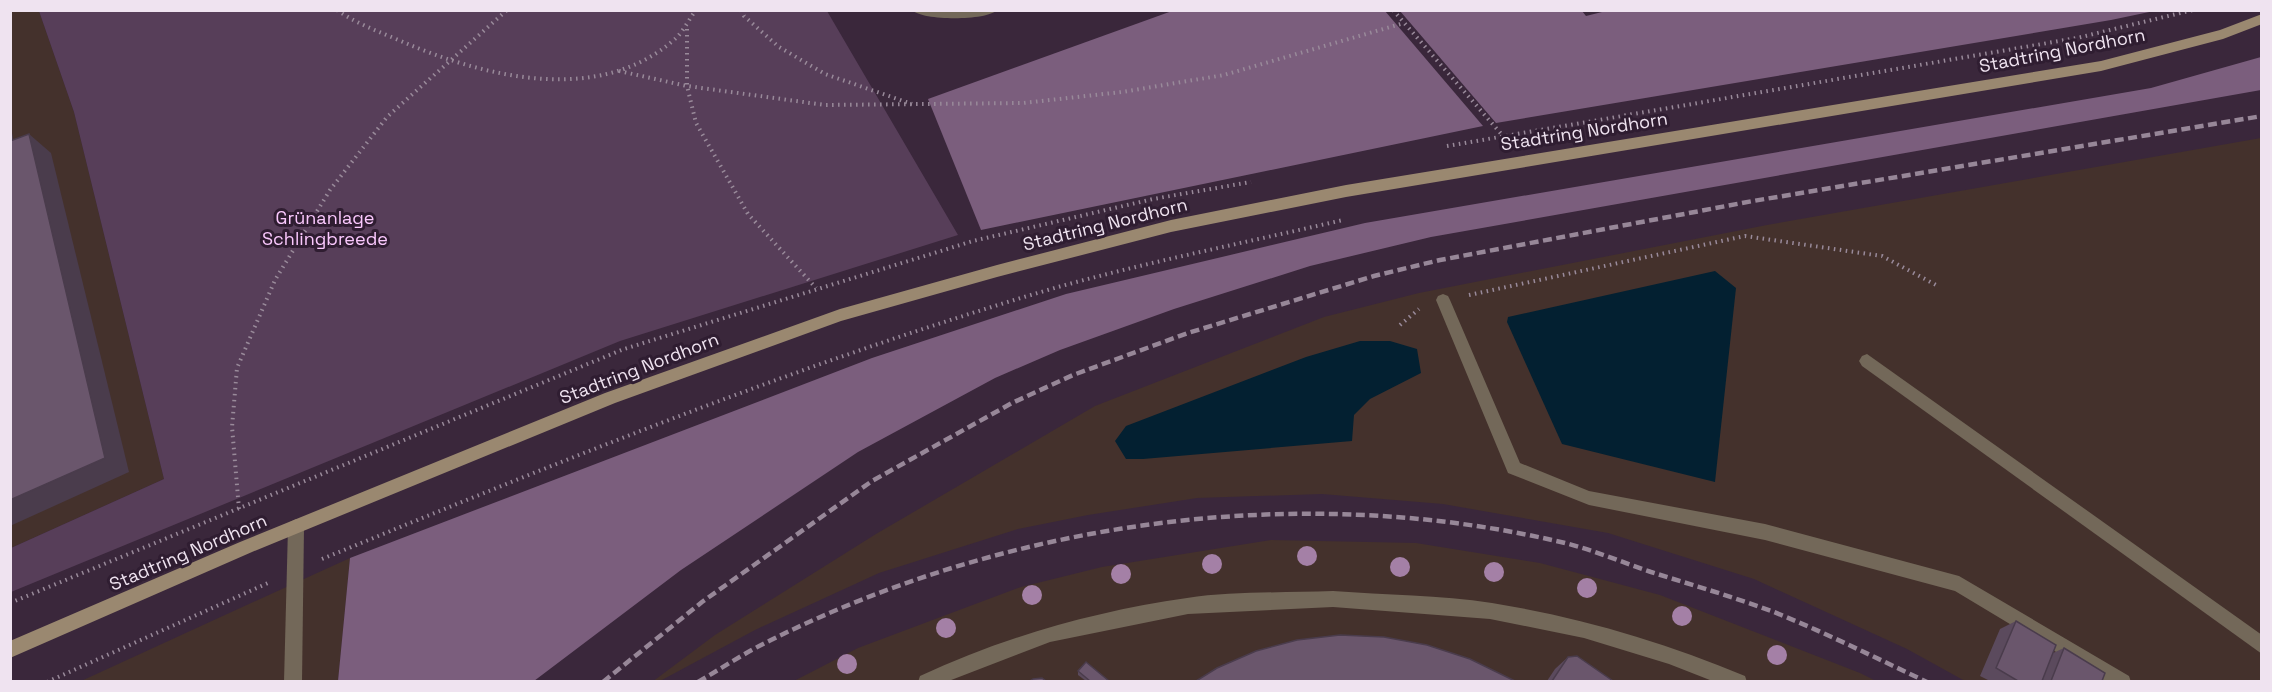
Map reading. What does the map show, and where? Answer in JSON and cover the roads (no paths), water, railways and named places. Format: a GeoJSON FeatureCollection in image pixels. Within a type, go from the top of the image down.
{"type":"FeatureCollection","features":[{"type":"Feature","properties":{"kind":"main road","name":"Stadtring Nordhorn"},"geometry":{"type":"LineString","coordinates":[[10,650],[296,527],[610,398],[840,315],[1171,226],[1346,191],[2101,66],[2223,34],[2262,19]]}},
{"type":"Feature","properties":{"kind":"street"},"geometry":{"type":"LineString","coordinates":[[918,10],[952,14],[991,10]]}},
{"type":"Feature","properties":{"kind":"street"},"geometry":{"type":"LineString","coordinates":[[1443,300],[1514,468],[1589,498],[1765,532],[1959,584],[2123,681]]}},
{"type":"Feature","properties":{"kind":"street"},"geometry":{"type":"LineString","coordinates":[[1868,361],[2262,646]]}},
{"type":"Feature","properties":{"kind":"street"},"geometry":{"type":"LineString","coordinates":[[292,681],[297,570],[296,527]]}},
{"type":"Feature","properties":{"kind":"street"},"geometry":{"type":"LineString","coordinates":[[926,681],[1050,634],[1188,606],[1334,599],[1490,611],[1525,618],[1584,630],[1658,652],[1739,681]]}},
{"type":"Feature","properties":{"kind":"water"},"geometry":{"type":"Polygon","coordinates":[[[1715,271],[1736,288],[1715,482],[1562,444],[1507,322],[1508,317],[1715,271]]]}},
{"type":"Feature","properties":{"kind":"water"},"geometry":{"type":"Polygon","coordinates":[[[1360,341],[1390,341],[1417,349],[1421,373],[1370,399],[1354,415],[1352,441],[1126,459],[1115,441],[1126,426],[1306,357],[1360,341]]]}},
{"type":"Feature","properties":{"kind":"railway"},"geometry":{"type":"LineString","coordinates":[[603,682],[702,602],[872,481],[1012,403],[1073,375],[1188,333],[1374,276],[1440,260],[1753,201],[2262,116]]}},
{"type":"Feature","properties":{"kind":"railway"},"geometry":{"type":"LineString","coordinates":[[698,682],[762,645],[862,599],[957,566],[1054,541],[1153,524],[1253,515],[1354,515],[1454,523],[1577,546],[1774,612],[1927,682]]}},
{"type":"Feature","properties":{"kind":"park label","name":"Grünanlage Schlingbreede"},"geometry":{"type":"Point","coordinates":[325,227]}}]}
